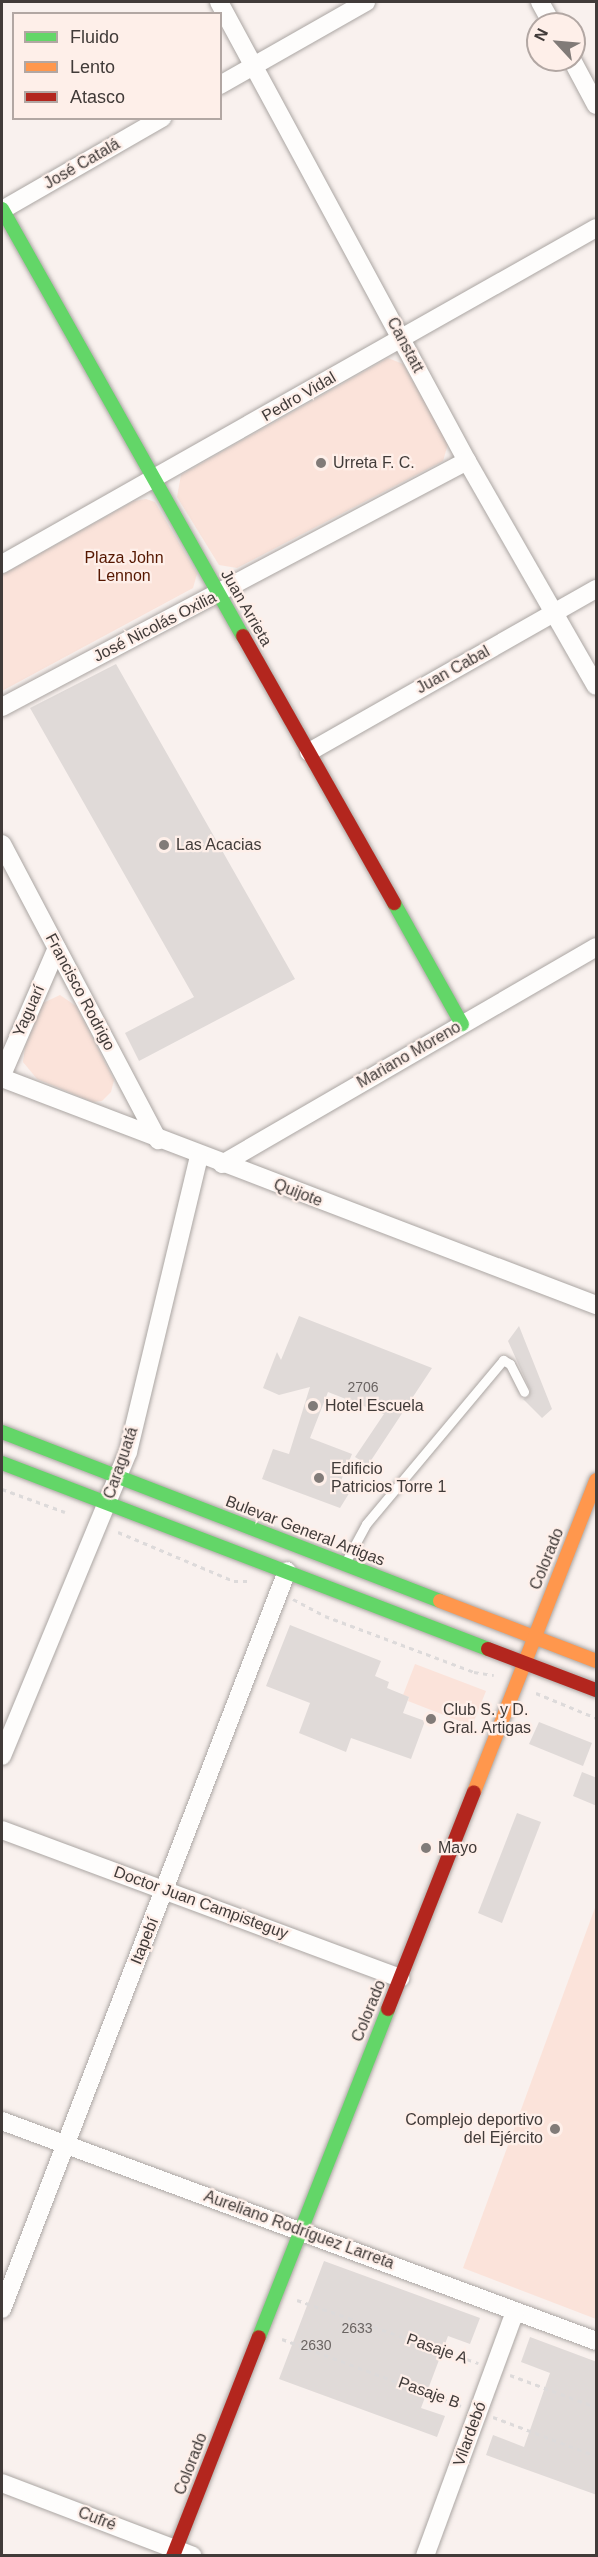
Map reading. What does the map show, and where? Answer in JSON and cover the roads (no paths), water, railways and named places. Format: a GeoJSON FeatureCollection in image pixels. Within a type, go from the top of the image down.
{"type":"FeatureCollection","features":[{"type":"Feature","properties":{"kind":"street","name":"Canstatt"},"geometry":{"type":"LineString","coordinates":[[219,2],[467,461],[553,614],[597,686]]}},
{"type":"Feature","properties":{"kind":"street"},"geometry":{"type":"LineString","coordinates":[[222,84],[366,2]]}},
{"type":"Feature","properties":{"kind":"street"},"geometry":{"type":"LineString","coordinates":[[579,72],[597,105]]}},
{"type":"Feature","properties":{"kind":"street","name":"José Catalá"},"geometry":{"type":"LineString","coordinates":[[2,210],[159,120]]}},
{"type":"Feature","properties":{"kind":"street","name":"Juan Arrieta"},"geometry":{"type":"LineString","coordinates":[[2,210],[462,1024]]}},
{"type":"Feature","properties":{"kind":"street","name":"Pedro Vidal"},"geometry":{"type":"LineString","coordinates":[[2,564],[597,228]]}},
{"type":"Feature","properties":{"kind":"street","name":"José Nicolás Oxilia"},"geometry":{"type":"LineString","coordinates":[[2,706],[219,594],[467,461]]}},
{"type":"Feature","properties":{"kind":"street","name":"Juan Cabal"},"geometry":{"type":"LineString","coordinates":[[309,752],[597,589]]}},
{"type":"Feature","properties":{"kind":"street","name":"Francisco Rodrigo"},"geometry":{"type":"LineString","coordinates":[[2,844],[158,1140]]}},
{"type":"Feature","properties":{"kind":"street","name":"Mariano Moreno"},"geometry":{"type":"LineString","coordinates":[[222,1164],[597,947]]}},
{"type":"Feature","properties":{"kind":"street","name":"Yaguarí"},"geometry":{"type":"LineString","coordinates":[[2,1077],[57,948]]}},
{"type":"Feature","properties":{"kind":"street","name":"Quijote"},"geometry":{"type":"LineString","coordinates":[[2,1077],[199,1156],[597,1305]]}},
{"type":"Feature","properties":{"kind":"street","name":"Caraguatá"},"geometry":{"type":"LineString","coordinates":[[2,1756],[128,1452],[199,1156]]}},
{"type":"Feature","properties":{"kind":"street","name":"Bulevar General Artigas"},"geometry":{"type":"LineString","coordinates":[[2,1432],[597,1661]]}},
{"type":"Feature","properties":{"kind":"street"},"geometry":{"type":"LineString","coordinates":[[2,1463],[597,1690]]}},
{"type":"Feature","properties":{"kind":"street","name":"Colorado"},"geometry":{"type":"LineString","coordinates":[[174,2552],[597,1480]]}},
{"type":"Feature","properties":{"kind":"street","name":"Itapebí"},"geometry":{"type":"LineString","coordinates":[[2,2309],[287,1571]]}},
{"type":"Feature","properties":{"kind":"street","name":"Doctor Juan Campisteguy"},"geometry":{"type":"LineString","coordinates":[[2,1830],[166,1889],[400,1978]]}},
{"type":"Feature","properties":{"kind":"street","name":"Aureliano Rodríguez Larreta"},"geometry":{"type":"LineString","coordinates":[[2,2121],[301,2229],[515,2312],[597,2341]]}},
{"type":"Feature","properties":{"kind":"street","name":"Vilardebó"},"geometry":{"type":"LineString","coordinates":[[425,2556],[515,2312]]}},
{"type":"Feature","properties":{"kind":"street","name":"Cufré"},"geometry":{"type":"LineString","coordinates":[[2,2483],[174,2552],[193,2556]]}},
{"type":"Feature","properties":{"kind":"lane"},"geometry":{"type":"LineString","coordinates":[[345,1563],[366,1524],[503,1360],[510,1364],[524,1392]]}},
{"type":"Feature","properties":{"kind":"place","name":"Urreta F. C."},"geometry":{"type":"Point","coordinates":[321,463]}},
{"type":"Feature","properties":{"kind":"place","name":"Las Acacias"},"geometry":{"type":"Point","coordinates":[164,845]}},
{"type":"Feature","properties":{"kind":"place","name":"Hotel Escuela"},"geometry":{"type":"Point","coordinates":[313,1406]}},
{"type":"Feature","properties":{"kind":"place","name":"Edificio Patricios Torre 1"},"geometry":{"type":"Point","coordinates":[319,1478]}},
{"type":"Feature","properties":{"kind":"place","name":"Club S. y D. Gral. Artigas"},"geometry":{"type":"Point","coordinates":[431,1719]}},
{"type":"Feature","properties":{"kind":"place","name":"Mayo"},"geometry":{"type":"Point","coordinates":[426,1848]}},
{"type":"Feature","properties":{"kind":"place","name":"Complejo deportivo del Ejército"},"geometry":{"type":"Point","coordinates":[555,2129]}},
{"type":"Feature","properties":{"kind":"park label","name":"Plaza John Lennon"},"geometry":{"type":"Point","coordinates":[124,567]}}]}
